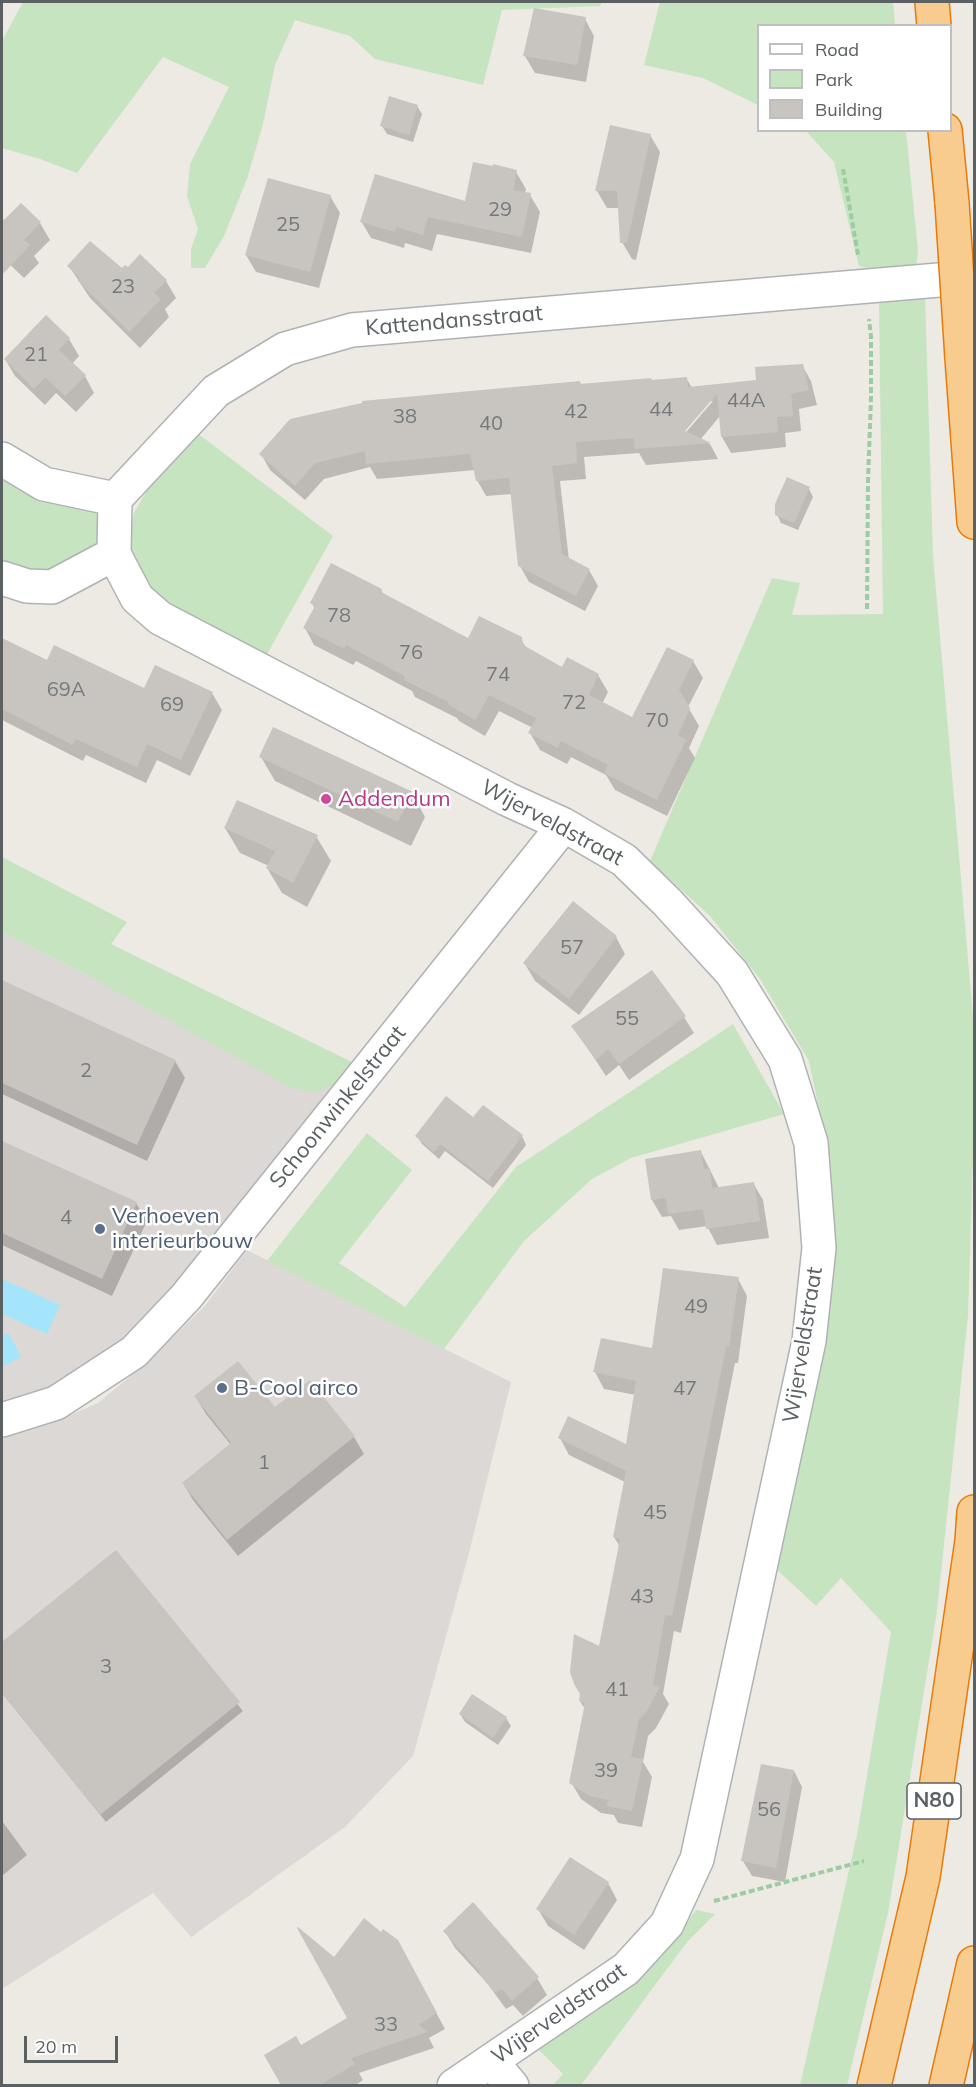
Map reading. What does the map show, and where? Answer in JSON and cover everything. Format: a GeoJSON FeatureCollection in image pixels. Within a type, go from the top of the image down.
{"type":"FeatureCollection","features":[{"type":"Feature","properties":{"kind":"highway"},"geometry":{"type":"LineString","coordinates":[[932,2],[934,24]]}},
{"type":"Feature","properties":{"kind":"highway"},"geometry":{"type":"LineString","coordinates":[[945,132],[975,522]]}},
{"type":"Feature","properties":{"kind":"highway","name":"N80"},"geometry":{"type":"LineString","coordinates":[[874,2085],[922,1877],[975,1512]]}},
{"type":"Feature","properties":{"kind":"highway"},"geometry":{"type":"LineString","coordinates":[[946,2085],[975,1963]]}},
{"type":"Feature","properties":{"kind":"street","name":"Kattendansstraat"},"geometry":{"type":"LineString","coordinates":[[116,499],[216,391],[285,349],[352,330],[975,277]]}},
{"type":"Feature","properties":{"kind":"street"},"geometry":{"type":"LineString","coordinates":[[2,459],[44,484],[116,499]]}},
{"type":"Feature","properties":{"kind":"street","name":"Wijerveldstraat"},"geometry":{"type":"LineString","coordinates":[[116,499],[114,554],[137,598],[160,618],[507,799],[564,825],[624,860],[668,902],[732,973],[785,1059],[811,1143],[819,1248],[809,1341],[697,1859],[667,1924],[626,1969],[501,2073],[454,2085]]}},
{"type":"Feature","properties":{"kind":"street"},"geometry":{"type":"LineString","coordinates":[[2,578],[27,586],[52,587],[114,554]]}},
{"type":"Feature","properties":{"kind":"street","name":"Schoonwinkelstraat"},"geometry":{"type":"LineString","coordinates":[[2,1420],[56,1403],[134,1352],[186,1298],[564,825]]}},
{"type":"Feature","properties":{"kind":"path"},"geometry":{"type":"LineString","coordinates":[[843,169],[868,316],[871,347],[867,609]]}},
{"type":"Feature","properties":{"kind":"path"},"geometry":{"type":"LineString","coordinates":[[672,1912],[864,1861]]}},
{"type":"Feature","properties":{"kind":"shaded area"},"geometry":{"type":"Polygon","coordinates":[[[2,932],[87,975],[337,1083],[177,1284],[137,1327],[99,1359],[65,1379],[32,1395],[2,1405],[2,932]]]}},
{"type":"Feature","properties":{"kind":"shaded area"},"geometry":{"type":"Polygon","coordinates":[[[247,1250],[511,1382],[469,1553],[413,1756],[345,1827],[191,1937],[153,1893],[2,1989],[2,1439],[47,1425],[98,1403],[144,1365],[204,1307],[247,1250]]]}},
{"type":"Feature","properties":{"kind":"green space"},"geometry":{"type":"Polygon","coordinates":[[[23,2],[602,2],[600,6],[502,10],[483,85],[375,59],[350,36],[295,20],[275,65],[263,124],[247,179],[224,236],[205,268],[191,268],[191,249],[198,229],[187,196],[190,164],[229,87],[163,57],[77,173],[2,148],[2,41],[23,2]]]}},
{"type":"Feature","properties":{"kind":"green space"},"geometry":{"type":"Polygon","coordinates":[[[660,2],[893,2],[895,24],[757,24],[757,105],[703,78],[644,65],[660,2]]]}},
{"type":"Feature","properties":{"kind":"green space"},"geometry":{"type":"Polygon","coordinates":[[[807,132],[906,132],[918,251],[916,267],[878,271],[859,266],[834,162],[807,132]]]}},
{"type":"Feature","properties":{"kind":"green space"},"geometry":{"type":"Polygon","coordinates":[[[925,298],[933,556],[974,1028],[974,1125],[968,1316],[937,1611],[888,1913],[847,2085],[800,2085],[857,1835],[891,1632],[841,1578],[816,1606],[775,1568],[826,1334],[835,1232],[823,1128],[809,1061],[760,979],[710,916],[650,861],[772,578],[800,583],[792,615],[883,614],[879,301],[925,298]]]}},
{"type":"Feature","properties":{"kind":"green space"},"geometry":{"type":"Polygon","coordinates":[[[197,433],[333,536],[266,656],[169,608],[145,586],[131,554],[130,536],[134,513],[150,485],[197,433]]]}},
{"type":"Feature","properties":{"kind":"green space"},"geometry":{"type":"Polygon","coordinates":[[[2,480],[24,493],[69,506],[95,508],[101,517],[101,547],[41,577],[2,565],[2,480]]]}},
{"type":"Feature","properties":{"kind":"green space"},"geometry":{"type":"Polygon","coordinates":[[[2,857],[127,922],[111,944],[352,1062],[337,1083],[316,1093],[290,1087],[87,975],[2,932],[2,857]]]}},
{"type":"Feature","properties":{"kind":"green space"},"geometry":{"type":"Polygon","coordinates":[[[733,1024],[784,1114],[631,1158],[592,1179],[524,1241],[444,1349],[267,1261],[367,1133],[412,1170],[339,1263],[405,1307],[516,1167],[733,1024]]]}},
{"type":"Feature","properties":{"kind":"green space"},"geometry":{"type":"Polygon","coordinates":[[[696,1910],[715,1914],[687,1942],[581,2085],[553,2085],[563,2074],[537,2048],[597,2011],[660,1959],[696,1910]]]}},
{"type":"Feature","properties":{"kind":"water"},"geometry":{"type":"Polygon","coordinates":[[[2,1279],[60,1305],[47,1334],[2,1314],[2,1279]]]}},
{"type":"Feature","properties":{"kind":"water"},"geometry":{"type":"Polygon","coordinates":[[[9,1333],[21,1357],[2,1367],[2,1336],[9,1333]]]}},
{"type":"Feature","properties":{"kind":"building"},"geometry":{"type":"Polygon","coordinates":[[[534,8],[586,17],[577,65],[523,56],[534,8]]]}},
{"type":"Feature","properties":{"kind":"building"},"geometry":{"type":"Polygon","coordinates":[[[389,96],[418,105],[409,135],[380,126],[389,96]]]}},
{"type":"Feature","properties":{"kind":"building"},"geometry":{"type":"Polygon","coordinates":[[[610,125],[651,134],[627,243],[620,243],[617,191],[595,191],[610,125]]]}},
{"type":"Feature","properties":{"kind":"building"},"geometry":{"type":"Polygon","coordinates":[[[473,162],[517,170],[513,190],[531,193],[522,237],[428,217],[423,235],[396,227],[395,232],[360,222],[375,174],[465,201],[473,162]]]}},
{"type":"Feature","properties":{"kind":"building"},"geometry":{"type":"Polygon","coordinates":[[[268,178],[331,195],[310,272],[245,255],[268,178]]]}},
{"type":"Feature","properties":{"kind":"building"},"geometry":{"type":"Polygon","coordinates":[[[21,203],[41,222],[24,240],[30,245],[2,275],[2,218],[4,220],[21,203]]]}},
{"type":"Feature","properties":{"kind":"building"},"geometry":{"type":"Polygon","coordinates":[[[90,241],[122,268],[125,265],[128,267],[140,254],[167,280],[154,293],[161,299],[129,332],[78,281],[80,278],[67,266],[90,241]]]}},
{"type":"Feature","properties":{"kind":"building"},"geometry":{"type":"Polygon","coordinates":[[[46,315],[70,338],[59,350],[86,375],[65,396],[45,377],[34,389],[4,359],[46,315]]]}},
{"type":"Feature","properties":{"kind":"building"},"geometry":{"type":"Polygon","coordinates":[[[803,364],[809,390],[791,394],[793,416],[777,417],[778,432],[721,437],[717,394],[685,431],[711,443],[635,449],[634,438],[576,442],[577,463],[552,466],[562,554],[590,569],[576,596],[518,566],[509,478],[476,481],[470,454],[366,464],[365,451],[315,463],[295,486],[259,454],[290,419],[362,403],[362,401],[580,381],[580,384],[687,377],[688,387],[756,380],[755,367],[803,364]]]}},
{"type":"Feature","properties":{"kind":"building"},"geometry":{"type":"Polygon","coordinates":[[[787,477],[810,487],[794,523],[775,515],[775,504],[787,477]]]}},
{"type":"Feature","properties":{"kind":"building"},"geometry":{"type":"Polygon","coordinates":[[[331,563],[468,638],[479,616],[522,637],[523,645],[562,667],[567,657],[599,674],[589,695],[632,717],[667,647],[694,660],[679,690],[690,708],[678,735],[686,740],[657,800],[604,773],[608,765],[561,741],[558,748],[528,733],[536,718],[489,695],[475,720],[448,704],[449,702],[404,680],[405,676],[346,645],[344,649],[303,628],[315,606],[310,603],[331,563]]]}},
{"type":"Feature","properties":{"kind":"building"},"geometry":{"type":"Polygon","coordinates":[[[2,638],[47,660],[54,645],[144,688],[155,665],[213,692],[181,760],[147,744],[137,767],[76,739],[73,745],[2,709],[2,638]]]}},
{"type":"Feature","properties":{"kind":"building"},"geometry":{"type":"Polygon","coordinates":[[[273,727],[413,792],[398,822],[259,757],[273,727]]]}},
{"type":"Feature","properties":{"kind":"building"},"geometry":{"type":"Polygon","coordinates":[[[237,800],[318,835],[293,883],[266,868],[275,851],[224,828],[237,800]]]}},
{"type":"Feature","properties":{"kind":"building"},"geometry":{"type":"Polygon","coordinates":[[[573,901],[617,936],[569,999],[523,963],[573,901]]]}},
{"type":"Feature","properties":{"kind":"building"},"geometry":{"type":"Polygon","coordinates":[[[652,970],[686,1016],[619,1064],[608,1049],[596,1060],[571,1026],[652,970]]]}},
{"type":"Feature","properties":{"kind":"building"},"geometry":{"type":"Polygon","coordinates":[[[2,980],[176,1060],[137,1145],[2,1083],[2,980]]]}},
{"type":"Feature","properties":{"kind":"building"},"geometry":{"type":"Polygon","coordinates":[[[446,1096],[473,1117],[483,1105],[523,1135],[488,1181],[440,1144],[434,1152],[415,1136],[446,1096]]]}},
{"type":"Feature","properties":{"kind":"building"},"geometry":{"type":"Polygon","coordinates":[[[2,1141],[137,1202],[102,1279],[2,1233],[2,1141]]]}},
{"type":"Feature","properties":{"kind":"building"},"geometry":{"type":"Polygon","coordinates":[[[701,1150],[704,1169],[710,1168],[712,1188],[754,1182],[760,1221],[706,1229],[703,1209],[668,1214],[666,1198],[651,1200],[645,1159],[701,1150]]]}},
{"type":"Feature","properties":{"kind":"building"},"geometry":{"type":"Polygon","coordinates":[[[663,1268],[739,1277],[729,1347],[726,1347],[672,1616],[665,1615],[653,1685],[660,1686],[647,1711],[639,1719],[631,1757],[643,1759],[632,1811],[607,1806],[608,1800],[590,1796],[569,1783],[585,1703],[579,1701],[580,1694],[570,1672],[574,1634],[599,1646],[620,1539],[613,1537],[626,1471],[558,1438],[568,1416],[626,1444],[636,1381],[593,1372],[601,1338],[652,1348],[663,1268]]]}},
{"type":"Feature","properties":{"kind":"building"},"geometry":{"type":"Polygon","coordinates":[[[238,1361],[275,1407],[310,1380],[355,1436],[227,1540],[182,1483],[231,1443],[194,1396],[238,1361]]]}},
{"type":"Feature","properties":{"kind":"building"},"geometry":{"type":"Polygon","coordinates":[[[116,1550],[240,1702],[100,1815],[2,1693],[2,1642],[116,1550]]]}},
{"type":"Feature","properties":{"kind":"building"},"geometry":{"type":"Polygon","coordinates":[[[472,1694],[507,1717],[493,1738],[459,1714],[472,1694]]]}},
{"type":"Feature","properties":{"kind":"building"},"geometry":{"type":"Polygon","coordinates":[[[761,1764],[794,1770],[776,1868],[741,1861],[761,1764]]]}},
{"type":"Feature","properties":{"kind":"building"},"geometry":{"type":"Polygon","coordinates":[[[570,1857],[609,1882],[574,1935],[536,1909],[570,1857]]]}},
{"type":"Feature","properties":{"kind":"building"},"geometry":{"type":"Polygon","coordinates":[[[473,1902],[539,1977],[512,2001],[502,1989],[495,1993],[479,1974],[481,1973],[443,1931],[473,1902]]]}},
{"type":"Feature","properties":{"kind":"building"},"geometry":{"type":"Polygon","coordinates":[[[364,1918],[381,1932],[383,1929],[398,1940],[437,2013],[419,2024],[427,2032],[351,2058],[355,2064],[320,2085],[281,2085],[264,2055],[296,2036],[301,2045],[347,2018],[297,1928],[334,1957],[364,1918]]]}},
{"type":"Feature","properties":{"kind":"place","name":"Addendum"},"geometry":{"type":"Point","coordinates":[326,799]}},
{"type":"Feature","properties":{"kind":"place","name":"Verhoeven interieurbouw"},"geometry":{"type":"Point","coordinates":[100,1229]}},
{"type":"Feature","properties":{"kind":"place","name":"B-Cool airco"},"geometry":{"type":"Point","coordinates":[222,1388]}}]}
